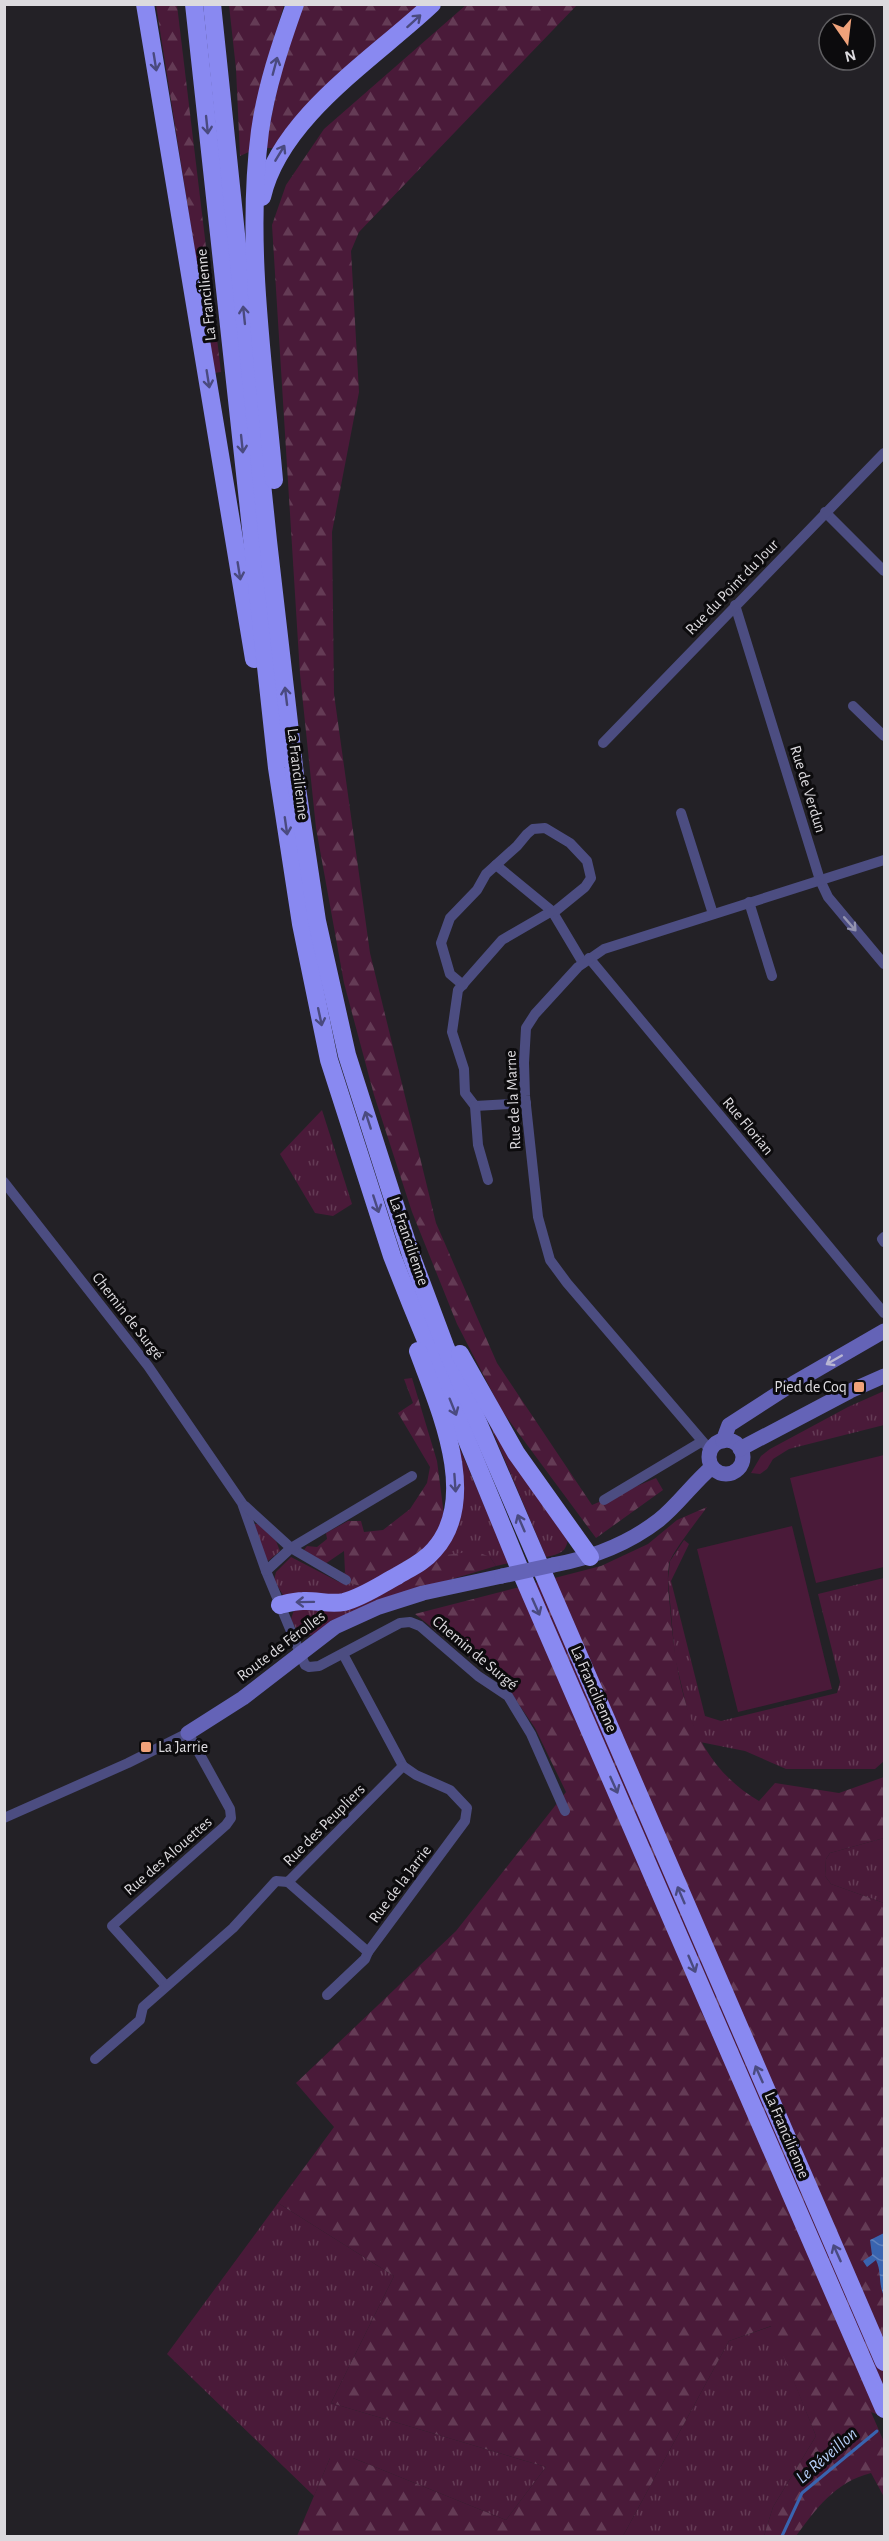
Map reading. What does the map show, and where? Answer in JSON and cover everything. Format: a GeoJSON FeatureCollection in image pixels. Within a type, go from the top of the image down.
{"type":"FeatureCollection","features":[{"type":"Feature","properties":{"kind":"highway"},"geometry":{"type":"LineString","coordinates":[[145,4],[267,751],[277,768]]}},
{"type":"Feature","properties":{"kind":"highway","name":"La Francilienne"},"geometry":{"type":"LineString","coordinates":[[194,4],[277,768],[301,924],[329,1060],[392,1256],[521,1572],[885,2409]]}},
{"type":"Feature","properties":{"kind":"highway","name":"La Francilienne"},"geometry":{"type":"LineString","coordinates":[[212,4],[295,775],[316,921],[347,1055],[411,1255],[445,1346],[885,2362]]}},
{"type":"Feature","properties":{"kind":"highway"},"geometry":{"type":"LineString","coordinates":[[268,541],[276,516],[257,282],[255,194],[261,129],[279,49],[295,4]]}},
{"type":"Feature","properties":{"kind":"highway"},"geometry":{"type":"LineString","coordinates":[[256,228],[268,175],[293,133],[322,102],[432,4]]}},
{"type":"Feature","properties":{"kind":"highway"},"geometry":{"type":"LineString","coordinates":[[411,1255],[434,1291],[461,1356],[516,1453],[590,1557]]}},
{"type":"Feature","properties":{"kind":"highway"},"geometry":{"type":"LineString","coordinates":[[280,1605],[303,1601],[341,1603],[353,1599],[418,1564],[435,1549],[448,1529],[455,1503],[452,1459],[437,1406],[393,1282],[392,1256]]}},
{"type":"Feature","properties":{"kind":"highway"},"geometry":{"type":"LineString","coordinates":[[863,2312],[885,2349]]}},
{"type":"Feature","properties":{"kind":"street","name":"Rue du Point du Jour"},"geometry":{"type":"LineString","coordinates":[[603,743],[825,512],[885,453]]}},
{"type":"Feature","properties":{"kind":"street"},"geometry":{"type":"LineString","coordinates":[[825,512],[885,571]]}},
{"type":"Feature","properties":{"kind":"street","name":"Rue de Verdun"},"geometry":{"type":"LineString","coordinates":[[735,605],[820,880],[828,897],[885,964]]}},
{"type":"Feature","properties":{"kind":"street"},"geometry":{"type":"LineString","coordinates":[[853,706],[885,736]]}},
{"type":"Feature","properties":{"kind":"street"},"geometry":{"type":"LineString","coordinates":[[681,813],[713,914]]}},
{"type":"Feature","properties":{"kind":"street"},"geometry":{"type":"LineString","coordinates":[[462,985],[450,974],[441,943],[450,918],[477,890],[486,874],[533,829],[545,828],[570,843],[587,861],[591,878],[585,887],[553,912],[502,940],[458,990],[452,1032],[464,1070],[465,1093],[475,1106],[478,1145],[488,1180]]}},
{"type":"Feature","properties":{"kind":"street","name":"Rue de la Marne"},"geometry":{"type":"LineString","coordinates":[[711,1444],[591,1314],[550,1260],[536,1205],[526,1103],[524,1063],[526,1028],[535,1014],[586,961],[604,949],[885,860]]}},
{"type":"Feature","properties":{"kind":"street","name":"Rue Florian"},"geometry":{"type":"LineString","coordinates":[[496,864],[553,912],[586,961],[885,1313]]}},
{"type":"Feature","properties":{"kind":"street"},"geometry":{"type":"LineString","coordinates":[[749,903],[772,976]]}},
{"type":"Feature","properties":{"kind":"street"},"geometry":{"type":"LineString","coordinates":[[475,1106],[526,1103]]}},
{"type":"Feature","properties":{"kind":"street","name":"Chemin de Surgé"},"geometry":{"type":"LineString","coordinates":[[5,1183],[148,1366],[242,1503],[291,1548],[346,1580]]}},
{"type":"Feature","properties":{"kind":"street"},"geometry":{"type":"LineString","coordinates":[[885,1237],[882,1239],[885,1242]]}},
{"type":"Feature","properties":{"kind":"street"},"geometry":{"type":"LineString","coordinates":[[604,1500],[711,1444],[729,1425],[885,1331]]}},
{"type":"Feature","properties":{"kind":"street"},"geometry":{"type":"LineString","coordinates":[[740,1449],[850,1391],[885,1376]]}},
{"type":"Feature","properties":{"kind":"street"},"geometry":{"type":"LineString","coordinates":[[733,1442],[740,1449],[741,1464],[734,1472],[720,1473],[712,1467],[709,1458],[711,1444],[733,1442]]}},
{"type":"Feature","properties":{"kind":"street","name":"Route de Férolles"},"geometry":{"type":"LineString","coordinates":[[4,1818],[101,1776],[188,1733],[243,1698],[335,1627],[379,1607],[423,1593],[590,1557],[640,1533],[661,1519],[712,1467]]}},
{"type":"Feature","properties":{"kind":"street"},"geometry":{"type":"LineString","coordinates":[[266,1570],[291,1548],[412,1476]]}},
{"type":"Feature","properties":{"kind":"street","name":"Chemin de Surgé"},"geometry":{"type":"LineString","coordinates":[[242,1503],[266,1570],[305,1665],[319,1666],[400,1623],[410,1622],[420,1626],[478,1676],[508,1696],[531,1734],[565,1811]]}},
{"type":"Feature","properties":{"kind":"street"},"geometry":{"type":"LineString","coordinates":[[343,1654],[404,1766]]}},
{"type":"Feature","properties":{"kind":"street","name":"Rue des Alouettes"},"geometry":{"type":"LineString","coordinates":[[166,1986],[112,1926],[226,1825],[231,1818],[230,1809],[188,1733]]}},
{"type":"Feature","properties":{"kind":"street","name":"Rue des Peupliers"},"geometry":{"type":"LineString","coordinates":[[95,2059],[140,2020],[143,2007],[233,1928],[276,1881],[288,1882],[404,1766]]}},
{"type":"Feature","properties":{"kind":"street","name":"Rue de la Jarrie"},"geometry":{"type":"LineString","coordinates":[[368,1952],[465,1821],[467,1808],[450,1790],[404,1766]]}},
{"type":"Feature","properties":{"kind":"street"},"geometry":{"type":"LineString","coordinates":[[288,1882],[368,1952],[365,1959],[327,1995]]}},
{"type":"Feature","properties":{"kind":"green space"},"geometry":{"type":"Polygon","coordinates":[[[156,5],[177,5],[221,372],[214,373],[156,5]]]}},
{"type":"Feature","properties":{"kind":"green space"},"geometry":{"type":"Polygon","coordinates":[[[229,5],[284,5],[263,75],[251,151],[240,156],[236,69],[229,5]]]}},
{"type":"Feature","properties":{"kind":"green space"},"geometry":{"type":"Polygon","coordinates":[[[302,5],[420,5],[275,148],[265,148],[279,79],[302,5]]]}},
{"type":"Feature","properties":{"kind":"green space"},"geometry":{"type":"Polygon","coordinates":[[[466,5],[577,5],[359,232],[351,251],[359,392],[332,532],[334,694],[370,953],[436,1223],[497,1363],[592,1505],[656,1478],[663,1490],[596,1538],[502,1411],[457,1324],[412,1212],[374,1095],[344,983],[316,828],[300,674],[272,225],[286,185],[324,129],[466,5]]]}},
{"type":"Feature","properties":{"kind":"green space"},"geometry":{"type":"Polygon","coordinates":[[[322,1110],[352,1204],[333,1216],[315,1213],[280,1154],[322,1110]]]}},
{"type":"Feature","properties":{"kind":"green space"},"geometry":{"type":"Polygon","coordinates":[[[412,1378],[437,1461],[444,1515],[432,1544],[364,1587],[349,1583],[345,1572],[344,1551],[325,1564],[304,1550],[307,1546],[317,1547],[327,1539],[326,1533],[348,1521],[361,1521],[364,1532],[383,1530],[410,1509],[427,1483],[430,1467],[398,1413],[413,1403],[404,1379],[412,1378]]]}},
{"type":"Feature","properties":{"kind":"green space"},"geometry":{"type":"Polygon","coordinates":[[[884,1391],[884,1425],[789,1449],[773,1459],[767,1469],[760,1474],[751,1473],[761,1456],[770,1449],[848,1407],[884,1391]]]}},
{"type":"Feature","properties":{"kind":"green space"},"geometry":{"type":"Polygon","coordinates":[[[478,1397],[568,1537],[566,1546],[559,1553],[546,1557],[478,1397]]]}},
{"type":"Feature","properties":{"kind":"green space"},"geometry":{"type":"Polygon","coordinates":[[[454,1435],[509,1563],[496,1566],[490,1557],[433,1557],[443,1546],[454,1435]]]}},
{"type":"Feature","properties":{"kind":"green space"},"geometry":{"type":"Polygon","coordinates":[[[884,1455],[884,1567],[816,1583],[790,1478],[884,1455]]]}},
{"type":"Feature","properties":{"kind":"green space"},"geometry":{"type":"Polygon","coordinates":[[[707,1507],[671,1559],[668,1578],[678,1672],[692,1722],[704,1745],[718,1766],[736,1785],[759,1801],[775,1783],[839,1793],[884,1777],[884,1838],[830,1853],[826,1859],[825,1876],[831,1884],[884,1903],[884,2417],[871,2412],[884,2442],[884,2497],[871,2473],[858,2477],[828,2498],[796,2536],[764,2536],[773,2507],[816,2436],[771,2326],[729,2341],[623,2536],[297,2536],[330,2458],[353,2458],[506,2520],[546,2467],[331,2403],[394,2276],[278,2203],[334,2127],[296,2083],[456,1931],[566,1792],[535,1728],[507,1687],[415,1614],[601,1566],[648,1544],[677,1520],[707,1507]]]}},
{"type":"Feature","properties":{"kind":"green space"},"geometry":{"type":"Polygon","coordinates":[[[254,1524],[258,1524],[276,1541],[280,1551],[268,1561],[264,1557],[254,1524]]]}},
{"type":"Feature","properties":{"kind":"green space"},"geometry":{"type":"Polygon","coordinates":[[[792,1526],[832,1689],[738,1712],[697,1549],[792,1526]]]}},
{"type":"Feature","properties":{"kind":"green space"},"geometry":{"type":"Polygon","coordinates":[[[684,1540],[689,1544],[671,1581],[705,1716],[721,1721],[837,1693],[840,1682],[818,1594],[884,1578],[884,1761],[875,1769],[786,1769],[745,1751],[700,1742],[688,1713],[675,1658],[668,1579],[670,1561],[684,1540]]]}},
{"type":"Feature","properties":{"kind":"green space"},"geometry":{"type":"Polygon","coordinates":[[[475,1551],[490,1557],[496,1566],[385,1599],[381,1594],[433,1557],[475,1551]]]}},
{"type":"Feature","properties":{"kind":"green space"},"geometry":{"type":"Polygon","coordinates":[[[291,1557],[339,1582],[345,1572],[349,1583],[364,1587],[343,1596],[283,1595],[274,1580],[276,1572],[291,1557]]]}},
{"type":"Feature","properties":{"kind":"green space"},"geometry":{"type":"Polygon","coordinates":[[[383,1587],[385,1599],[312,1635],[298,1632],[291,1619],[295,1607],[383,1587]]]}},
{"type":"Feature","properties":{"kind":"green space"},"geometry":{"type":"Polygon","coordinates":[[[884,1838],[884,1903],[831,1884],[825,1876],[826,1859],[830,1853],[884,1838]]]}},
{"type":"Feature","properties":{"kind":"green space"},"geometry":{"type":"Polygon","coordinates":[[[278,2203],[394,2276],[331,2403],[546,2467],[506,2520],[353,2458],[330,2458],[314,2496],[167,2354],[278,2203]]]}},
{"type":"Feature","properties":{"kind":"green space"},"geometry":{"type":"Polygon","coordinates":[[[772,2326],[816,2436],[773,2507],[764,2536],[623,2536],[729,2341],[772,2326]]]}},
{"type":"Feature","properties":{"kind":"water"},"geometry":{"type":"Polygon","coordinates":[[[884,2233],[884,2296],[876,2260],[867,2267],[863,2261],[872,2255],[870,2240],[884,2233]]]}},
{"type":"Feature","properties":{"kind":"waterway","name":"Le Réveillon"},"geometry":{"type":"LineString","coordinates":[[782,2536],[802,2493],[877,2431]]}},
{"type":"Feature","properties":{"kind":"place","name":"Pied de Coq"},"geometry":{"type":"Point","coordinates":[859,1387]}},
{"type":"Feature","properties":{"kind":"place","name":"La Jarrie"},"geometry":{"type":"Point","coordinates":[146,1747]}}]}
